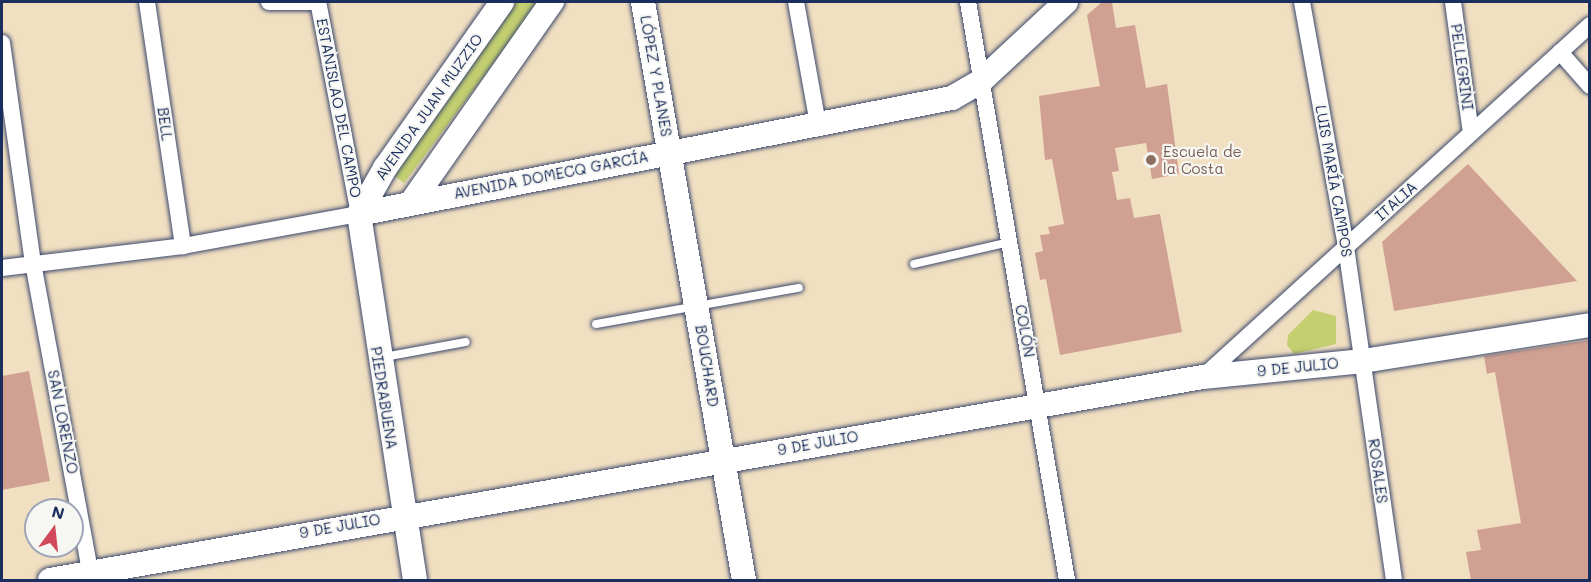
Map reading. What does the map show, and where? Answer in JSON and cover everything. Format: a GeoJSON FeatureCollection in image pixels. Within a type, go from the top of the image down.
{"type":"FeatureCollection","features":[{"type":"Feature","properties":{"kind":"main road","name":"AVENIDA JUAN MUZZIO"},"geometry":{"type":"LineString","coordinates":[[359,214],[385,168],[502,2]]}},
{"type":"Feature","properties":{"kind":"main road"},"geometry":{"type":"LineString","coordinates":[[411,203],[552,2]]}},
{"type":"Feature","properties":{"kind":"main road","name":"LÓPEZ Y PLANES"},"geometry":{"type":"LineString","coordinates":[[643,2],[669,151]]}},
{"type":"Feature","properties":{"kind":"main road","name":"AVENIDA DOMECQ GARCÍA"},"geometry":{"type":"LineString","coordinates":[[359,214],[669,151],[952,98],[981,81],[1066,2]]}},
{"type":"Feature","properties":{"kind":"main road","name":"BOUCHARD"},"geometry":{"type":"LineString","coordinates":[[669,151],[698,306],[722,460],[744,580]]}},
{"type":"Feature","properties":{"kind":"main road","name":"PIEDRABUENA"},"geometry":{"type":"LineString","coordinates":[[359,214],[377,358],[402,515],[415,580]]}},
{"type":"Feature","properties":{"kind":"main road","name":"9 DE JULIO"},"geometry":{"type":"LineString","coordinates":[[50,580],[92,576],[402,515],[1203,377],[1363,361],[1590,325]]}},
{"type":"Feature","properties":{"kind":"street","name":"BELL"},"geometry":{"type":"LineString","coordinates":[[147,2],[183,246]]}},
{"type":"Feature","properties":{"kind":"street"},"geometry":{"type":"LineString","coordinates":[[269,2],[317,2]]}},
{"type":"Feature","properties":{"kind":"street","name":"ESTANISLAO DEL CAMPO"},"geometry":{"type":"LineString","coordinates":[[317,2],[359,214]]}},
{"type":"Feature","properties":{"kind":"street"},"geometry":{"type":"LineString","coordinates":[[796,2],[818,124]]}},
{"type":"Feature","properties":{"kind":"street","name":"COLÓN"},"geometry":{"type":"LineString","coordinates":[[968,2],[1067,580]]}},
{"type":"Feature","properties":{"kind":"street","name":"LUIS MARÍA CAMPOS"},"geometry":{"type":"LineString","coordinates":[[1302,2],[1346,247],[1363,361]]}},
{"type":"Feature","properties":{"kind":"street","name":"PELLEGRINI"},"geometry":{"type":"LineString","coordinates":[[1453,2],[1471,133]]}},
{"type":"Feature","properties":{"kind":"street","name":"ITALIA"},"geometry":{"type":"LineString","coordinates":[[1203,377],[1590,25]]}},
{"type":"Feature","properties":{"kind":"street","name":"SAN LORENZO"},"geometry":{"type":"LineString","coordinates":[[2,43],[33,263],[92,576]]}},
{"type":"Feature","properties":{"kind":"street"},"geometry":{"type":"LineString","coordinates":[[1560,52],[1590,86]]}},
{"type":"Feature","properties":{"kind":"street","name":"AVENIDA DOMECQ GARCÍA"},"geometry":{"type":"LineString","coordinates":[[2,268],[183,246],[359,214]]}},
{"type":"Feature","properties":{"kind":"street","name":"ROSALES"},"geometry":{"type":"LineString","coordinates":[[1363,361],[1394,580]]}},
{"type":"Feature","properties":{"kind":"lane"},"geometry":{"type":"LineString","coordinates":[[914,264],[1009,242]]}},
{"type":"Feature","properties":{"kind":"lane"},"geometry":{"type":"LineString","coordinates":[[596,324],[799,288]]}},
{"type":"Feature","properties":{"kind":"lane"},"geometry":{"type":"LineString","coordinates":[[377,358],[466,342]]}},
{"type":"Feature","properties":{"kind":"green space"},"geometry":{"type":"Polygon","coordinates":[[[515,2],[539,2],[404,183],[395,176],[396,167],[515,2]]]}},
{"type":"Feature","properties":{"kind":"green space"},"geometry":{"type":"Polygon","coordinates":[[[1313,310],[1336,316],[1336,344],[1294,354],[1287,345],[1288,335],[1313,310]]]}},
{"type":"Feature","properties":{"kind":"building"},"geometry":{"type":"Polygon","coordinates":[[[1102,2],[1112,2],[1116,28],[1135,25],[1146,88],[1167,84],[1179,174],[1152,179],[1146,143],[1115,148],[1119,171],[1112,172],[1117,200],[1130,198],[1134,218],[1160,214],[1182,332],[1060,355],[1046,279],[1040,280],[1035,253],[1043,251],[1040,235],[1050,234],[1048,227],[1064,224],[1052,159],[1045,160],[1039,96],[1100,86],[1087,15],[1102,2]]]}},
{"type":"Feature","properties":{"kind":"building"},"geometry":{"type":"Polygon","coordinates":[[[1468,164],[1577,281],[1394,311],[1382,242],[1468,164]]]}},
{"type":"Feature","properties":{"kind":"building"},"geometry":{"type":"Polygon","coordinates":[[[1590,340],[1590,580],[1471,580],[1466,552],[1481,550],[1477,530],[1521,523],[1495,372],[1487,374],[1484,356],[1590,340]]]}},
{"type":"Feature","properties":{"kind":"building"},"geometry":{"type":"Polygon","coordinates":[[[29,371],[50,481],[2,490],[2,376],[29,371]]]}},
{"type":"Feature","properties":{"kind":"place","name":"Escuela de la Costa"},"geometry":{"type":"Point","coordinates":[1151,160]}}]}
